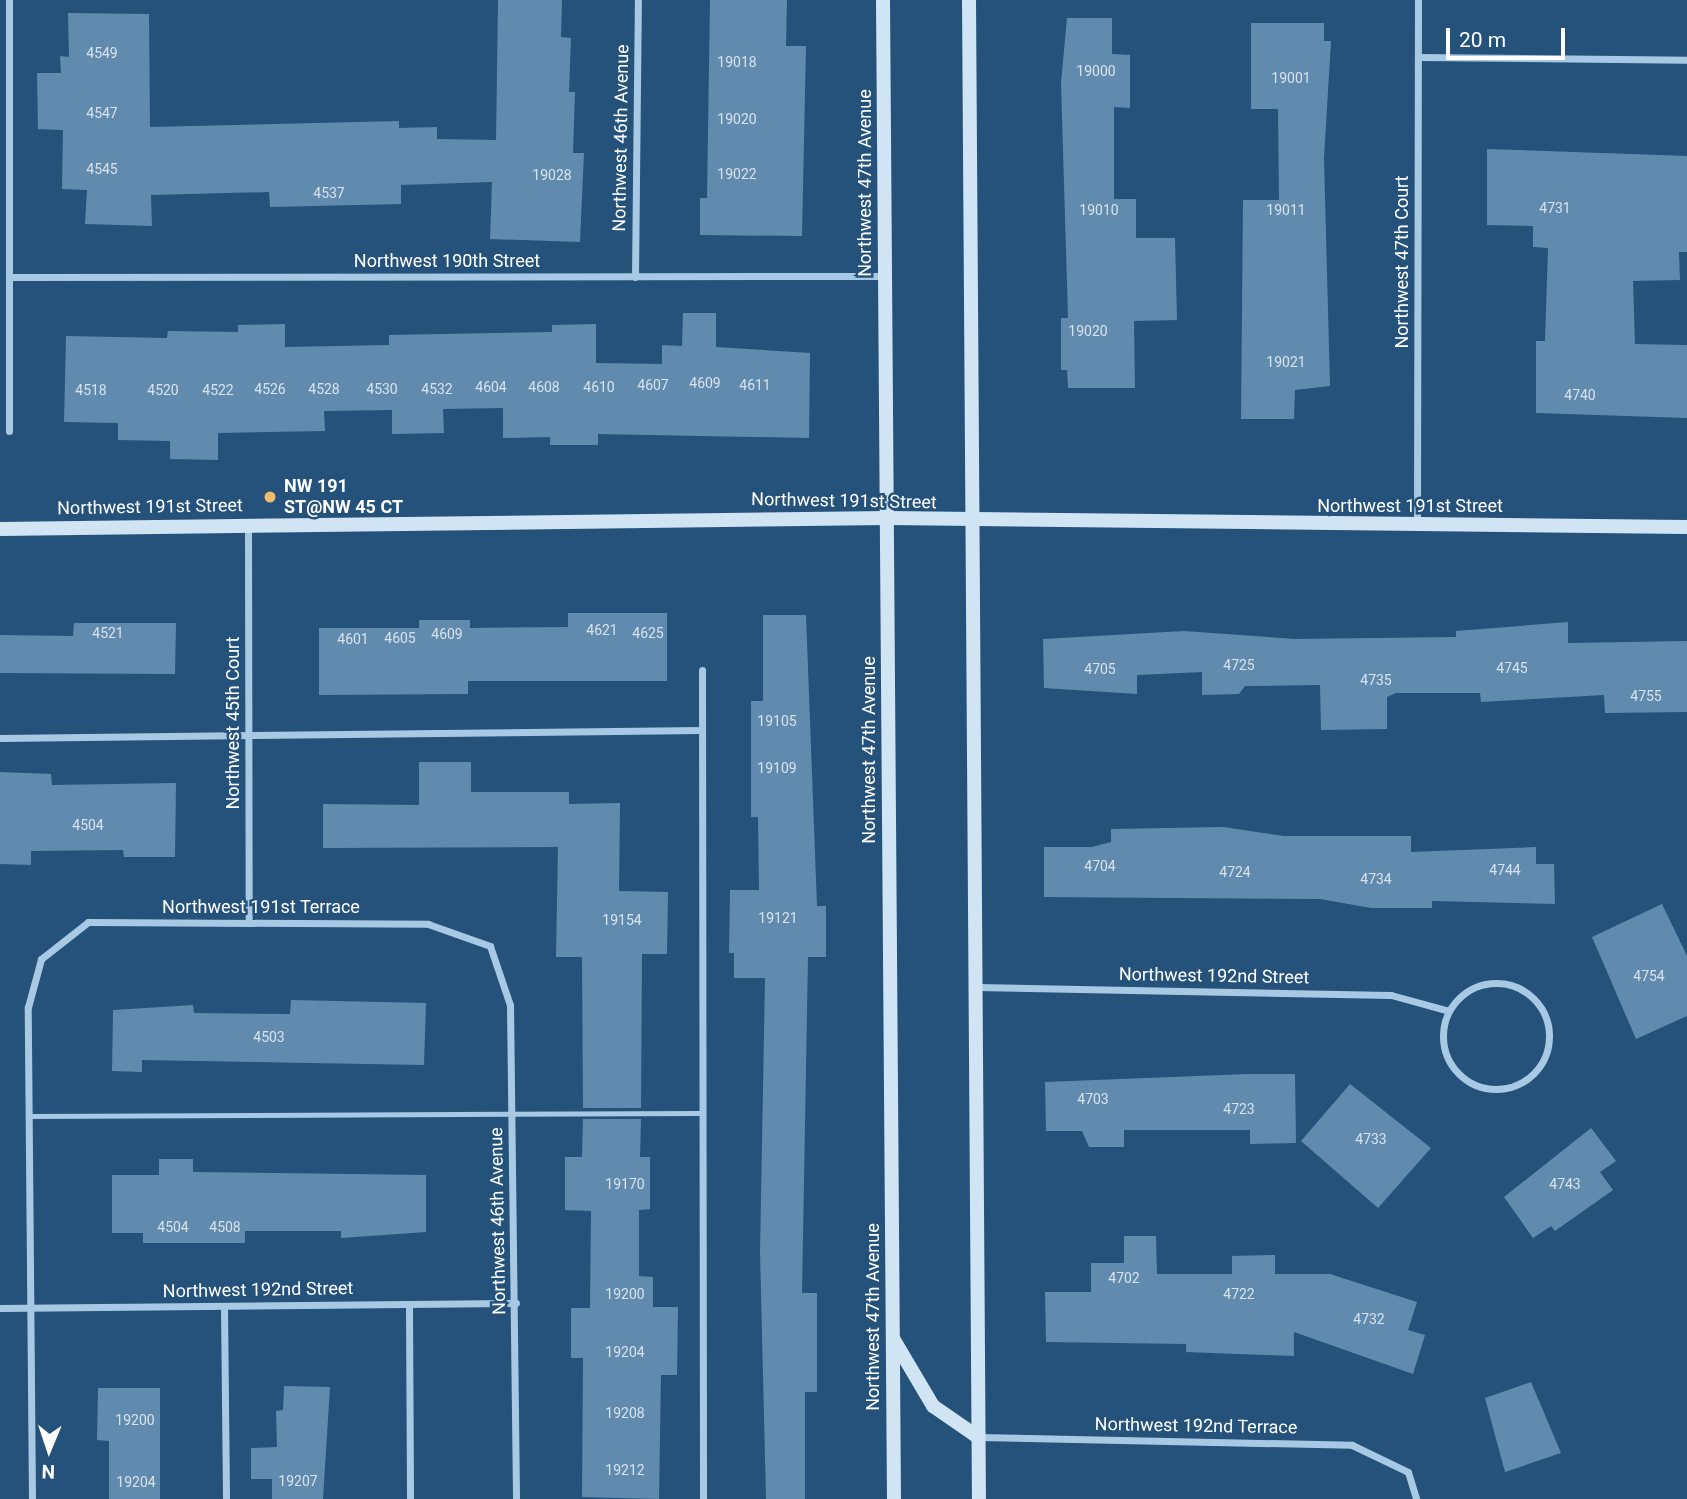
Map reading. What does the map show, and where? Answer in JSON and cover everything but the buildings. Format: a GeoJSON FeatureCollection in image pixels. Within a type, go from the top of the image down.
{"type":"FeatureCollection","features":[{"type":"Feature","properties":{"kind":"main road","name":"Northwest 47th Avenue"},"geometry":{"type":"LineString","coordinates":[[883,0],[894,1499]]}},
{"type":"Feature","properties":{"kind":"main road"},"geometry":{"type":"LineString","coordinates":[[969,0],[978,1499]]}},
{"type":"Feature","properties":{"kind":"main road","name":"Northwest 191st Street"},"geometry":{"type":"LineString","coordinates":[[0,529],[888,518],[972,523],[1687,527]]}},
{"type":"Feature","properties":{"kind":"main road"},"geometry":{"type":"LineString","coordinates":[[892,1336],[933,1406],[978,1437]]}},
{"type":"Feature","properties":{"kind":"street"},"geometry":{"type":"LineString","coordinates":[[9,0],[9,431]]}},
{"type":"Feature","properties":{"kind":"street","name":"Northwest 46th Avenue"},"geometry":{"type":"LineString","coordinates":[[635,277],[638,0]]}},
{"type":"Feature","properties":{"kind":"street","name":"Northwest 47th Court"},"geometry":{"type":"LineString","coordinates":[[1417,524],[1418,0]]}},
{"type":"Feature","properties":{"kind":"street"},"geometry":{"type":"LineString","coordinates":[[1419,57],[1687,60]]}},
{"type":"Feature","properties":{"kind":"street","name":"Northwest 190th Street"},"geometry":{"type":"LineString","coordinates":[[9,277],[885,276]]}},
{"type":"Feature","properties":{"kind":"street","name":"Northwest 45th Court"},"geometry":{"type":"LineString","coordinates":[[248,524],[249,923]]}},
{"type":"Feature","properties":{"kind":"street"},"geometry":{"type":"LineString","coordinates":[[702,670],[699,1114],[703,1499]]}},
{"type":"Feature","properties":{"kind":"street"},"geometry":{"type":"LineString","coordinates":[[0,737],[702,730]]}},
{"type":"Feature","properties":{"kind":"street","name":"Northwest 191st Terrace"},"geometry":{"type":"LineString","coordinates":[[28,1116],[28,1007],[41,959],[88,922],[428,924],[490,946]]}},
{"type":"Feature","properties":{"kind":"street","name":"Northwest 46th Avenue"},"geometry":{"type":"LineString","coordinates":[[490,946],[510,1005],[516,1303],[516,1499]]}},
{"type":"Feature","properties":{"kind":"street"},"geometry":{"type":"LineString","coordinates":[[1482,985],[1523,989],[1536,1000],[1550,1030],[1543,1064],[1531,1078],[1497,1090],[1462,1078],[1444,1046],[1449,1011],[1482,985]]}},
{"type":"Feature","properties":{"kind":"street","name":"Northwest 192nd Street"},"geometry":{"type":"LineString","coordinates":[[976,987],[1391,995],[1449,1011]]}},
{"type":"Feature","properties":{"kind":"street"},"geometry":{"type":"LineString","coordinates":[[28,1116],[32,1499]]}},
{"type":"Feature","properties":{"kind":"street","name":"Northwest 192nd Street"},"geometry":{"type":"LineString","coordinates":[[0,1308],[516,1303]]}},
{"type":"Feature","properties":{"kind":"street"},"geometry":{"type":"LineString","coordinates":[[408,1304],[410,1499]]}},
{"type":"Feature","properties":{"kind":"street"},"geometry":{"type":"LineString","coordinates":[[224,1306],[226,1499]]}},
{"type":"Feature","properties":{"kind":"street","name":"Northwest 192nd Terrace"},"geometry":{"type":"LineString","coordinates":[[978,1437],[1352,1445],[1408,1472],[1416,1499]]}},
{"type":"Feature","properties":{"kind":"lane"},"geometry":{"type":"LineString","coordinates":[[28,1116],[699,1114]]}},
{"type":"Feature","properties":{"kind":"place","name":"NW 191 ST@NW 45 CT"},"geometry":{"type":"Point","coordinates":[270,497]}}]}
